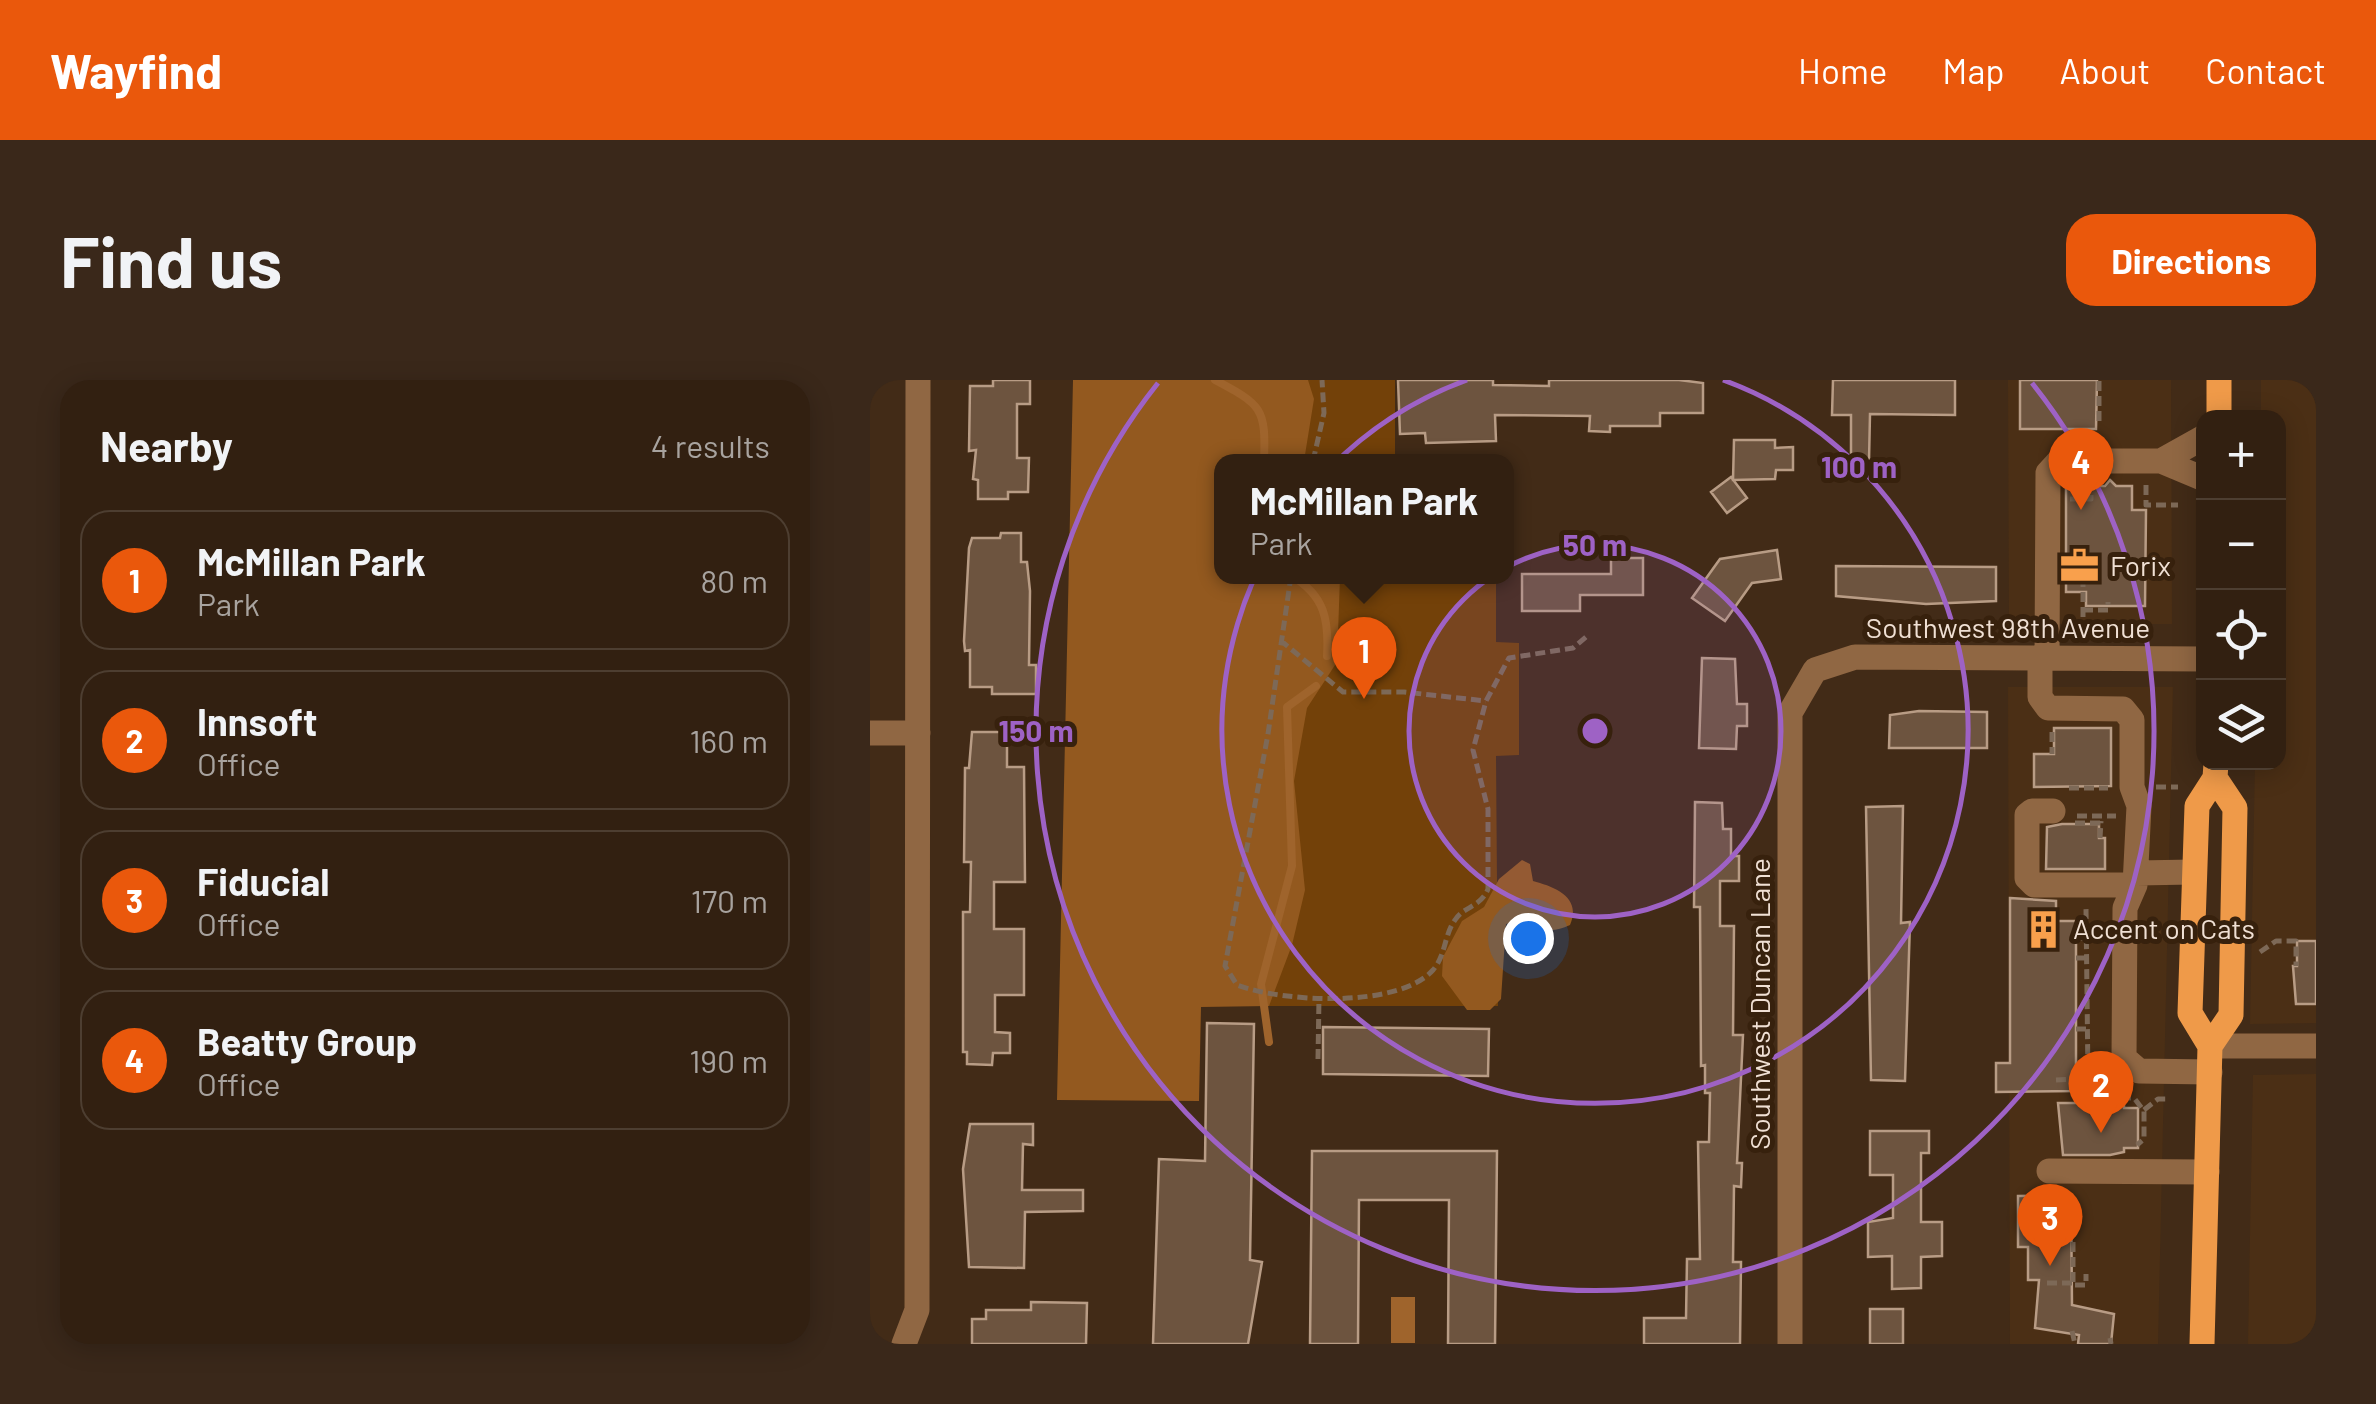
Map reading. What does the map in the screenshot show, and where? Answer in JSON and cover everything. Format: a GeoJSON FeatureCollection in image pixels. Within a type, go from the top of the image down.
{"type":"FeatureCollection","features":[{"type":"Feature","properties":{"kind":"main road"},"geometry":{"type":"LineString","coordinates":[[2218,380],[2218,410]]}},
{"type":"Feature","properties":{"kind":"main road"},"geometry":{"type":"LineString","coordinates":[[2202,1344],[2210,1046],[2190,1014],[2193,872],[2196,806],[2216,770]]}},
{"type":"Feature","properties":{"kind":"main road"},"geometry":{"type":"LineString","coordinates":[[2210,1046],[2232,1015],[2235,808],[2216,770]]}},
{"type":"Feature","properties":{"kind":"street"},"geometry":{"type":"LineString","coordinates":[[904,1344],[916,1310],[918,380]]}},
{"type":"Feature","properties":{"kind":"street"},"geometry":{"type":"LineString","coordinates":[[2161,461],[2196,441]]}},
{"type":"Feature","properties":{"kind":"street"},"geometry":{"type":"LineString","coordinates":[[2196,476],[2161,461],[2060,461],[2048,473],[2048,575],[2040,697],[2048,708],[2123,709],[2132,720],[2132,788],[2139,817],[2136,879],[2125,908],[2124,1058],[2139,1072],[2210,1072]]}},
{"type":"Feature","properties":{"kind":"street","name":"Southwest 98th Avenue"},"geometry":{"type":"LineString","coordinates":[[1815,670],[1855,658],[2196,658]]}},
{"type":"Feature","properties":{"kind":"street","name":"Southwest Duncan Lane"},"geometry":{"type":"LineString","coordinates":[[1790,1344],[1790,712],[1815,670]]}},
{"type":"Feature","properties":{"kind":"street"},"geometry":{"type":"LineString","coordinates":[[870,733],[918,733]]}},
{"type":"Feature","properties":{"kind":"street"},"geometry":{"type":"LineString","coordinates":[[2066,814],[2032,811],[2027,816],[2027,878],[2034,884],[2193,872]]}},
{"type":"Feature","properties":{"kind":"street"},"geometry":{"type":"LineString","coordinates":[[2210,1046],[2316,1046]]}},
{"type":"Feature","properties":{"kind":"street"},"geometry":{"type":"LineString","coordinates":[[2050,1171],[2207,1172]]}},
{"type":"Feature","properties":{"kind":"path"},"geometry":{"type":"LineString","coordinates":[[1315,454],[1324,413],[1322,380]]}},
{"type":"Feature","properties":{"kind":"path"},"geometry":{"type":"LineString","coordinates":[[2098,382],[2099,422]]}},
{"type":"Feature","properties":{"kind":"path"},"geometry":{"type":"LineString","coordinates":[[2048,499],[2091,499],[2091,482]]}},
{"type":"Feature","properties":{"kind":"path"},"geometry":{"type":"LineString","coordinates":[[2128,482],[2146,482],[2146,505],[2178,505]]}},
{"type":"Feature","properties":{"kind":"path"},"geometry":{"type":"LineString","coordinates":[[2048,575],[2083,575],[2083,626]]}},
{"type":"Feature","properties":{"kind":"path"},"geometry":{"type":"LineString","coordinates":[[1291,584],[1246,863],[1226,948],[1229,977],[1273,996],[1319,998],[1388,991],[1417,982],[1437,965],[1455,919],[1484,900],[1490,828],[1486,790],[1473,750],[1486,701],[1509,658],[1572,648],[1586,637]]}},
{"type":"Feature","properties":{"kind":"path"},"geometry":{"type":"LineString","coordinates":[[2083,610],[2108,610],[2108,602]]}},
{"type":"Feature","properties":{"kind":"path"},"geometry":{"type":"LineString","coordinates":[[1280,640],[1343,692],[1372,696],[1404,692],[1486,701]]}},
{"type":"Feature","properties":{"kind":"path"},"geometry":{"type":"LineString","coordinates":[[2052,726],[2052,754]]}},
{"type":"Feature","properties":{"kind":"path"},"geometry":{"type":"LineString","coordinates":[[2069,788],[2114,789],[2113,772]]}},
{"type":"Feature","properties":{"kind":"path"},"geometry":{"type":"LineString","coordinates":[[2146,788],[2178,787]]}},
{"type":"Feature","properties":{"kind":"path"},"geometry":{"type":"LineString","coordinates":[[2066,814],[2101,820],[2139,817]]}},
{"type":"Feature","properties":{"kind":"path"},"geometry":{"type":"LineString","coordinates":[[2100,838],[2101,820]]}},
{"type":"Feature","properties":{"kind":"path"},"geometry":{"type":"LineString","coordinates":[[2056,1080],[2075,1079],[2080,1084],[2088,1078],[2088,909],[2072,909]]}},
{"type":"Feature","properties":{"kind":"path"},"geometry":{"type":"LineString","coordinates":[[2076,938],[2088,938]]}},
{"type":"Feature","properties":{"kind":"path"},"geometry":{"type":"LineString","coordinates":[[2260,952],[2276,942],[2296,942],[2296,966]]}},
{"type":"Feature","properties":{"kind":"path"},"geometry":{"type":"LineString","coordinates":[[2076,958],[2088,958]]}},
{"type":"Feature","properties":{"kind":"path"},"geometry":{"type":"LineString","coordinates":[[1318,1060],[1319,998]]}},
{"type":"Feature","properties":{"kind":"path"},"geometry":{"type":"LineString","coordinates":[[2076,1029],[2088,1029]]}},
{"type":"Feature","properties":{"kind":"path"},"geometry":{"type":"LineString","coordinates":[[2083,1103],[2083,1096],[2126,1096],[2144,1110]]}},
{"type":"Feature","properties":{"kind":"path"},"geometry":{"type":"LineString","coordinates":[[2144,1110],[2158,1099],[2170,1099]]}},
{"type":"Feature","properties":{"kind":"path"},"geometry":{"type":"LineString","coordinates":[[2129,1154],[2129,1146],[2140,1144],[2144,1136],[2144,1110]]}},
{"type":"Feature","properties":{"kind":"path"},"geometry":{"type":"LineString","coordinates":[[2144,1136],[2158,1149]]}},
{"type":"Feature","properties":{"kind":"path"},"geometry":{"type":"LineString","coordinates":[[2073,1283],[2069,1234],[2083,1234]]}},
{"type":"Feature","properties":{"kind":"path"},"geometry":{"type":"LineString","coordinates":[[2048,1283],[2086,1285],[2086,1274]]}},
{"type":"Feature","properties":{"kind":"path"},"geometry":{"type":"LineString","coordinates":[[2072,1332],[2075,1344]]}},
{"type":"Feature","properties":{"kind":"shaded area"},"geometry":{"type":"Polygon","coordinates":[[[1073,380],[1395,380],[1395,454],[1214,454],[1214,584],[1496,584],[1496,642],[1519,643],[1519,755],[1496,756],[1498,1006],[1201,1006],[1073,380]]]}},
{"type":"Feature","properties":{"kind":"shaded area"},"geometry":{"type":"Polygon","coordinates":[[[1073,380],[1308,380],[1314,399],[1305,454],[1214,454],[1214,584],[1340,584],[1337,662],[1307,708],[1294,781],[1305,890],[1292,945],[1269,1006],[1201,1007],[1199,1101],[1057,1100],[1073,380]]]}},
{"type":"Feature","properties":{"kind":"shaded area"},"geometry":{"type":"Polygon","coordinates":[[[2008,380],[2171,380],[2172,624],[2009,624],[2008,380]]]}},
{"type":"Feature","properties":{"kind":"shaded area"},"geometry":{"type":"Polygon","coordinates":[[[2261,380],[2316,380],[2316,1023],[2250,1024],[2255,770],[2286,770],[2286,410],[2261,410],[2261,380]]]}},
{"type":"Feature","properties":{"kind":"shaded area"},"geometry":{"type":"Polygon","coordinates":[[[2008,687],[2173,687],[2158,1344],[2010,1344],[2008,687]]]}},
{"type":"Feature","properties":{"kind":"shaded area"},"geometry":{"type":"Polygon","coordinates":[[[1522,860],[1530,864],[1533,881],[1558,890],[1569,900],[1573,915],[1570,925],[1552,930],[1523,920],[1506,924],[1501,999],[1490,1010],[1467,1010],[1442,976],[1443,957],[1462,921],[1484,907],[1499,879],[1522,860]]]}},
{"type":"Feature","properties":{"kind":"shaded area"},"geometry":{"type":"Polygon","coordinates":[[[2316,1074],[2316,1344],[2248,1344],[2253,1075],[2316,1074]]]}},
{"type":"Feature","properties":{"kind":"shaded area"},"geometry":{"type":"Polygon","coordinates":[[[1391,1297],[1415,1297],[1415,1343],[1391,1343],[1391,1297]]]}},
{"type":"Feature","properties":{"kind":"building"},"geometry":{"type":"Polygon","coordinates":[[[993,380],[1030,380],[1030,404],[1017,404],[1017,458],[1029,458],[1028,492],[1008,492],[1008,499],[978,499],[978,480],[973,479],[976,450],[969,451],[970,386],[993,386],[993,380]]]}},
{"type":"Feature","properties":{"kind":"building"},"geometry":{"type":"Polygon","coordinates":[[[1398,380],[1493,380],[1493,385],[1549,386],[1549,380],[1679,380],[1703,383],[1703,413],[1660,413],[1660,426],[1610,426],[1610,432],[1589,431],[1590,416],[1495,415],[1496,441],[1426,443],[1425,433],[1400,434],[1398,380]]]}},
{"type":"Feature","properties":{"kind":"building"},"geometry":{"type":"Polygon","coordinates":[[[1833,380],[1955,380],[1955,415],[1870,414],[1869,461],[1851,461],[1851,415],[1832,415],[1833,380]]]}},
{"type":"Feature","properties":{"kind":"building"},"geometry":{"type":"Polygon","coordinates":[[[2020,380],[2097,380],[2096,429],[2020,429],[2020,380]]]}},
{"type":"Feature","properties":{"kind":"building"},"geometry":{"type":"Polygon","coordinates":[[[1734,440],[1775,440],[1775,448],[1793,447],[1793,470],[1776,470],[1775,479],[1733,480],[1734,440]]]}},
{"type":"Feature","properties":{"kind":"building"},"geometry":{"type":"Polygon","coordinates":[[[1731,477],[1747,498],[1727,513],[1711,492],[1731,477]]]}},
{"type":"Feature","properties":{"kind":"building"},"geometry":{"type":"Polygon","coordinates":[[[2110,480],[2116,486],[2132,486],[2132,510],[2146,510],[2145,606],[2086,606],[2086,592],[2066,592],[2066,486],[2105,486],[2110,480]]]}},
{"type":"Feature","properties":{"kind":"building"},"geometry":{"type":"Polygon","coordinates":[[[1001,533],[1021,533],[1021,562],[1027,562],[1030,591],[1029,665],[1036,665],[1036,694],[992,694],[992,687],[970,687],[970,650],[965,651],[964,641],[969,548],[972,538],[1000,538],[1001,533]]]}},
{"type":"Feature","properties":{"kind":"building"},"geometry":{"type":"Polygon","coordinates":[[[1777,550],[1781,579],[1752,583],[1725,621],[1692,598],[1720,559],[1777,550]]]}},
{"type":"Feature","properties":{"kind":"building"},"geometry":{"type":"Polygon","coordinates":[[[1611,558],[1643,558],[1643,595],[1580,595],[1580,611],[1522,611],[1522,574],[1611,574],[1611,558]]]}},
{"type":"Feature","properties":{"kind":"building"},"geometry":{"type":"Polygon","coordinates":[[[1836,566],[1996,567],[1996,601],[1926,604],[1836,596],[1836,566]]]}},
{"type":"Feature","properties":{"kind":"building"},"geometry":{"type":"Polygon","coordinates":[[[1702,658],[1735,659],[1737,704],[1747,704],[1747,726],[1737,726],[1736,749],[1699,748],[1702,658]]]}},
{"type":"Feature","properties":{"kind":"building"},"geometry":{"type":"Polygon","coordinates":[[[1919,711],[1987,712],[1987,748],[1889,748],[1890,715],[1919,711]]]}},
{"type":"Feature","properties":{"kind":"building"},"geometry":{"type":"Polygon","coordinates":[[[2054,728],[2111,728],[2111,786],[2034,787],[2034,754],[2054,754],[2054,728]]]}},
{"type":"Feature","properties":{"kind":"building"},"geometry":{"type":"Polygon","coordinates":[[[972,732],[1001,732],[1001,742],[1007,742],[1007,767],[1024,767],[1025,882],[994,882],[994,929],[1024,929],[1024,995],[995,995],[995,1032],[1010,1033],[1010,1053],[993,1053],[992,1065],[967,1064],[967,1052],[963,1052],[963,912],[970,912],[971,862],[964,862],[965,768],[969,768],[972,732]]]}},
{"type":"Feature","properties":{"kind":"building"},"geometry":{"type":"Polygon","coordinates":[[[1695,802],[1722,803],[1723,829],[1731,829],[1731,856],[1739,856],[1739,881],[1720,881],[1720,926],[1734,926],[1733,1035],[1743,1035],[1737,1163],[1742,1163],[1741,1187],[1734,1186],[1733,1262],[1741,1262],[1740,1344],[1644,1344],[1644,1318],[1686,1318],[1687,1259],[1700,1259],[1698,1142],[1709,1142],[1710,1093],[1705,1093],[1705,1065],[1701,1066],[1700,907],[1694,907],[1695,802]]]}},
{"type":"Feature","properties":{"kind":"building"},"geometry":{"type":"Polygon","coordinates":[[[1903,806],[1901,923],[1910,922],[1905,1081],[1871,1080],[1866,807],[1903,806]]]}},
{"type":"Feature","properties":{"kind":"building"},"geometry":{"type":"Polygon","coordinates":[[[2099,824],[2099,838],[2105,838],[2105,869],[2046,869],[2047,827],[2099,824]]]}},
{"type":"Feature","properties":{"kind":"building"},"geometry":{"type":"Polygon","coordinates":[[[2010,898],[2056,901],[2056,921],[2076,921],[2076,1091],[1996,1092],[1996,1063],[2010,1063],[2010,898]]]}},
{"type":"Feature","properties":{"kind":"building"},"geometry":{"type":"Polygon","coordinates":[[[2297,941],[2316,941],[2316,1004],[2296,1004],[2293,966],[2297,966],[2297,941]]]}},
{"type":"Feature","properties":{"kind":"building"},"geometry":{"type":"Polygon","coordinates":[[[1207,1023],[1254,1024],[1250,1260],[1262,1262],[1248,1344],[1153,1344],[1159,1159],[1205,1161],[1207,1023]]]}},
{"type":"Feature","properties":{"kind":"building"},"geometry":{"type":"Polygon","coordinates":[[[1323,1027],[1489,1029],[1488,1076],[1323,1074],[1323,1027]]]}},
{"type":"Feature","properties":{"kind":"building"},"geometry":{"type":"Polygon","coordinates":[[[2058,1103],[2124,1103],[2124,1108],[2138,1108],[2138,1148],[2124,1148],[2124,1152],[2110,1155],[2063,1155],[2058,1103]]]}},
{"type":"Feature","properties":{"kind":"building"},"geometry":{"type":"Polygon","coordinates":[[[970,1124],[1033,1124],[1033,1145],[1023,1144],[1022,1190],[1083,1190],[1083,1211],[1025,1212],[1024,1268],[969,1267],[963,1169],[970,1124]]]}},
{"type":"Feature","properties":{"kind":"building"},"geometry":{"type":"Polygon","coordinates":[[[1870,1131],[1929,1131],[1929,1153],[1921,1153],[1921,1222],[1942,1222],[1942,1256],[1921,1257],[1921,1288],[1892,1289],[1892,1256],[1868,1257],[1868,1222],[1893,1218],[1893,1175],[1870,1175],[1870,1131]]]}},
{"type":"Feature","properties":{"kind":"building"},"geometry":{"type":"Polygon","coordinates":[[[1312,1151],[1497,1151],[1495,1344],[1448,1344],[1449,1200],[1359,1200],[1358,1344],[1310,1344],[1312,1151]]]}},
{"type":"Feature","properties":{"kind":"building"},"geometry":{"type":"Polygon","coordinates":[[[2071,1195],[2072,1305],[2114,1314],[2111,1344],[2078,1344],[2079,1335],[2035,1328],[2039,1280],[2028,1280],[2028,1247],[2018,1247],[2018,1196],[2071,1195]]]}},
{"type":"Feature","properties":{"kind":"building"},"geometry":{"type":"Polygon","coordinates":[[[1031,1302],[1087,1303],[1086,1344],[972,1344],[972,1319],[986,1319],[986,1310],[1031,1310],[1031,1302]]]}},
{"type":"Feature","properties":{"kind":"building"},"geometry":{"type":"Polygon","coordinates":[[[1870,1309],[1903,1309],[1903,1344],[1870,1344],[1870,1309]]]}},
{"type":"Feature","properties":{"kind":"waterway"},"geometry":{"type":"LineString","coordinates":[[1215,380],[1258,410],[1264,429],[1264,454]]}},
{"type":"Feature","properties":{"kind":"waterway"},"geometry":{"type":"LineString","coordinates":[[1303,584],[1323,610],[1327,656]]}},
{"type":"Feature","properties":{"kind":"waterway"},"geometry":{"type":"LineString","coordinates":[[1269,1042],[1261,984],[1292,866],[1287,707],[1316,686]]}},
{"type":"Feature","properties":{"kind":"place","name":"Beatty Group"},"geometry":{"type":"Point","coordinates":[2081,510]}},
{"type":"Feature","properties":{"kind":"place","name":"Forix"},"geometry":{"type":"Point","coordinates":[2080,566]}},
{"type":"Feature","properties":{"kind":"place","name":"McMillan Park"},"geometry":{"type":"Point","coordinates":[1364,699]}},
{"type":"Feature","properties":{"kind":"place","name":"Accent on Cats"},"geometry":{"type":"Point","coordinates":[2043,929]}},
{"type":"Feature","properties":{"kind":"place","name":"Innsoft"},"geometry":{"type":"Point","coordinates":[2101,1133]}},
{"type":"Feature","properties":{"kind":"place","name":"Fiducial"},"geometry":{"type":"Point","coordinates":[2050,1266]}}]}
